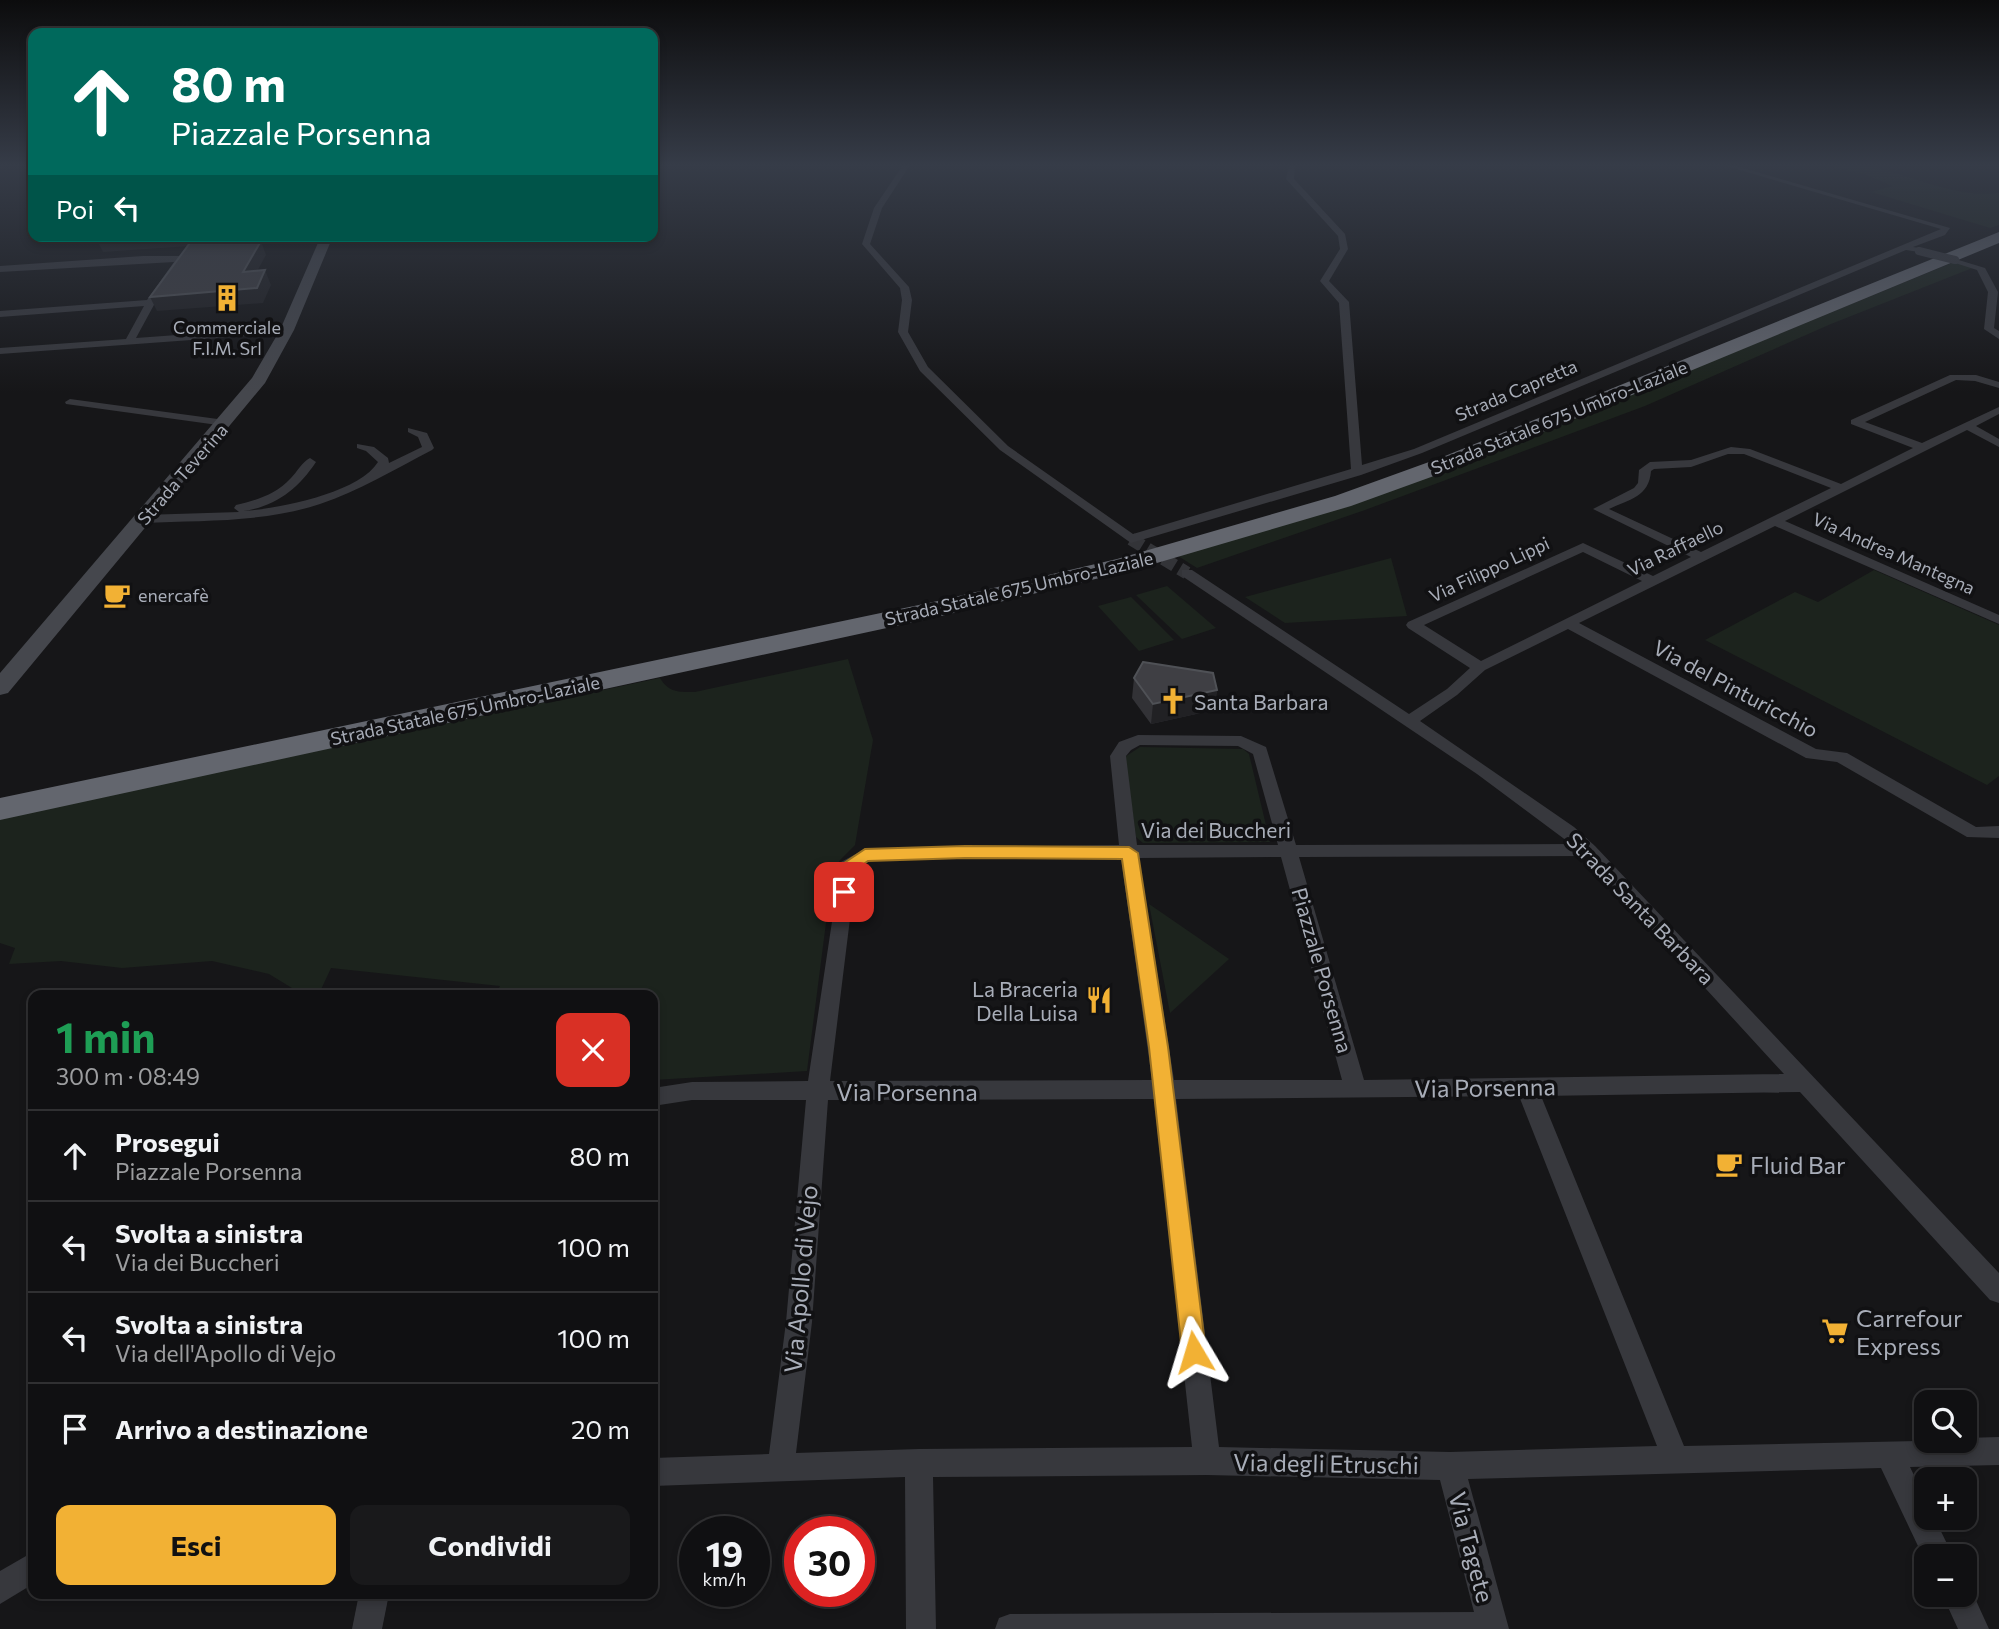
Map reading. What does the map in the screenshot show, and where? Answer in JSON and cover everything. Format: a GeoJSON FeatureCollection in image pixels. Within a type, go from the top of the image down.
{"type":"FeatureCollection","features":[{"type":"Feature","properties":{"kind":"highway","name":"Strada Statale 675 Umbro-Laziale"},"geometry":{"type":"LineString","coordinates":[[0,796],[925,602],[1209,532],[1332,495],[1437,458],[1972,241]]}},
{"type":"Feature","properties":{"kind":"highway","name":"Strada Statale 675 Umbro-Laziale"},"geometry":{"type":"LineString","coordinates":[[0,809],[933,610],[1051,583],[1215,540],[1343,501],[1448,463],[1989,241]]}},
{"type":"Feature","properties":{"kind":"main road","name":"Strada Teverina"},"geometry":{"type":"LineString","coordinates":[[0,688],[225,423],[258,380],[287,330],[324,242]]}},
{"type":"Feature","properties":{"kind":"street","name":"Strada Capretta"},"geometry":{"type":"LineString","coordinates":[[867,241],[866,244],[904,287],[907,300],[903,332],[924,369],[1004,447],[1131,538],[1201,515],[1357,472],[1418,451],[1921,241]]}},
{"type":"Feature","properties":{"kind":"street"},"geometry":{"type":"LineString","coordinates":[[1342,241],[1343,249],[1324,281],[1344,302],[1357,472]]}},
{"type":"Feature","properties":{"kind":"street"},"geometry":{"type":"LineString","coordinates":[[1905,247],[1982,268],[1993,292],[1989,329],[1999,336]]}},
{"type":"Feature","properties":{"kind":"street"},"geometry":{"type":"LineString","coordinates":[[0,269],[143,259],[180,260],[150,303],[129,342]]}},
{"type":"Feature","properties":{"kind":"street"},"geometry":{"type":"LineString","coordinates":[[0,314],[150,303]]}},
{"type":"Feature","properties":{"kind":"street"},"geometry":{"type":"LineString","coordinates":[[0,351],[287,330]]}},
{"type":"Feature","properties":{"kind":"street"},"geometry":{"type":"LineString","coordinates":[[1924,448],[1855,422],[1954,377],[1976,378],[1999,385]]}},
{"type":"Feature","properties":{"kind":"street"},"geometry":{"type":"LineString","coordinates":[[70,402],[225,423]]}},
{"type":"Feature","properties":{"kind":"street","name":"Via Raffaello"},"geometry":{"type":"LineString","coordinates":[[1409,721],[1452,692],[1480,667],[1999,410]]}},
{"type":"Feature","properties":{"kind":"street"},"geometry":{"type":"LineString","coordinates":[[1968,425],[1999,444]]}},
{"type":"Feature","properties":{"kind":"street"},"geometry":{"type":"LineString","coordinates":[[148,513],[271,512],[314,502],[347,489],[428,448],[423,435],[412,430]]}},
{"type":"Feature","properties":{"kind":"street"},"geometry":{"type":"LineString","coordinates":[[361,446],[370,449],[384,461],[377,472]]}},
{"type":"Feature","properties":{"kind":"street"},"geometry":{"type":"LineString","coordinates":[[1701,557],[1599,509],[1637,491],[1644,484],[1645,470],[1650,466],[1696,463],[1722,450],[1733,449],[1746,451],[1841,488]]}},
{"type":"Feature","properties":{"kind":"street"},"geometry":{"type":"LineString","coordinates":[[148,513],[246,507],[281,494],[302,476],[310,462]]}},
{"type":"Feature","properties":{"kind":"street","name":"Via Andrea Mantegna"},"geometry":{"type":"LineString","coordinates":[[1774,521],[1999,620]]}},
{"type":"Feature","properties":{"kind":"street","name":"Via Filippo Lippi"},"geometry":{"type":"LineString","coordinates":[[1480,667],[1413,625],[1583,547],[1652,580]]}},
{"type":"Feature","properties":{"kind":"street","name":"Strada Santa Barbara"},"geometry":{"type":"LineString","coordinates":[[1187,573],[1494,778],[1568,831],[1589,850],[1999,1291]]}},
{"type":"Feature","properties":{"kind":"street","name":"Via del Pinturicchio"},"geometry":{"type":"LineString","coordinates":[[1568,623],[1812,754],[1842,757],[1973,833],[1999,832]]}},
{"type":"Feature","properties":{"kind":"street","name":"Piazzale Porsenna"},"geometry":{"type":"LineString","coordinates":[[1129,853],[1118,756],[1125,746],[1138,740],[1241,741],[1260,751],[1356,1089]]}},
{"type":"Feature","properties":{"kind":"street","name":"Via dei Buccheri"},"geometry":{"type":"LineString","coordinates":[[847,867],[865,855],[965,852],[1589,850]]}},
{"type":"Feature","properties":{"kind":"street"},"geometry":{"type":"LineString","coordinates":[[1129,853],[1163,1090],[1207,1461]]}},
{"type":"Feature","properties":{"kind":"street","name":"Via Apollo di Vejo"},"geometry":{"type":"LineString","coordinates":[[781,1466],[799,1322],[818,1092],[847,867]]}},
{"type":"Feature","properties":{"kind":"street","name":"Via Porsenna"},"geometry":{"type":"LineString","coordinates":[[658,1096],[692,1091],[1356,1089],[1807,1083]]}},
{"type":"Feature","properties":{"kind":"street"},"geometry":{"type":"LineString","coordinates":[[1526,1087],[1676,1460]]}},
{"type":"Feature","properties":{"kind":"street","name":"Via degli Etruschi"},"geometry":{"type":"LineString","coordinates":[[658,1472],[919,1463],[1207,1461],[1450,1466],[1999,1451]]}},
{"type":"Feature","properties":{"kind":"street"},"geometry":{"type":"LineString","coordinates":[[1889,1455],[1932,1544]]}},
{"type":"Feature","properties":{"kind":"street"},"geometry":{"type":"LineString","coordinates":[[919,1463],[921,1629]]}},
{"type":"Feature","properties":{"kind":"street","name":"Via Tagete"},"geometry":{"type":"LineString","coordinates":[[1450,1466],[1494,1628]]}},
{"type":"Feature","properties":{"kind":"street"},"geometry":{"type":"LineString","coordinates":[[367,1629],[373,1599]]}},
{"type":"Feature","properties":{"kind":"street"},"geometry":{"type":"LineString","coordinates":[[1963,1607],[1974,1629]]}},
{"type":"Feature","properties":{"kind":"street"},"geometry":{"type":"LineString","coordinates":[[1010,1629],[1494,1628]]}},
{"type":"Feature","properties":{"kind":"shaded area"},"geometry":{"type":"Polygon","coordinates":[[[1954,262],[1975,267],[1831,324],[1645,406],[1365,510],[1197,568],[1178,556],[1432,476],[1954,262]]]}},
{"type":"Feature","properties":{"kind":"shaded area"},"geometry":{"type":"Polygon","coordinates":[[[1391,558],[1407,616],[1285,623],[1245,597],[1391,558]]]}},
{"type":"Feature","properties":{"kind":"shaded area"},"geometry":{"type":"Polygon","coordinates":[[[1874,570],[1999,625],[1999,776],[1987,785],[1705,640],[1795,592],[1818,602],[1874,570]]]}},
{"type":"Feature","properties":{"kind":"shaded area"},"geometry":{"type":"Polygon","coordinates":[[[1167,586],[1216,628],[1182,639],[1136,595],[1167,586]]]}},
{"type":"Feature","properties":{"kind":"shaded area"},"geometry":{"type":"Polygon","coordinates":[[[1131,597],[1174,640],[1139,651],[1098,606],[1131,597]]]}},
{"type":"Feature","properties":{"kind":"shaded area"},"geometry":{"type":"Polygon","coordinates":[[[848,659],[873,740],[855,845],[840,860],[832,876],[807,1071],[658,1080],[658,990],[498,990],[500,986],[331,968],[321,990],[295,990],[269,974],[212,961],[122,968],[61,961],[9,964],[15,948],[0,943],[0,818],[660,678],[671,689],[695,692],[848,659]]]}},
{"type":"Feature","properties":{"kind":"shaded area"},"geometry":{"type":"Polygon","coordinates":[[[1140,747],[1243,749],[1249,754],[1270,842],[1143,843],[1136,837],[1125,757],[1140,747]]]}},
{"type":"Feature","properties":{"kind":"shaded area"},"geometry":{"type":"Polygon","coordinates":[[[1149,904],[1229,959],[1170,1013],[1149,904]]]}},
{"type":"Feature","properties":{"kind":"building"},"geometry":{"type":"Polygon","coordinates":[[[191,242],[260,242],[243,272],[265,270],[257,288],[150,297],[191,242]]]}},
{"type":"Feature","properties":{"kind":"building"},"geometry":{"type":"Polygon","coordinates":[[[1143,662],[1213,673],[1217,690],[1153,704],[1134,678],[1143,662]]]}},
{"type":"Feature","properties":{"kind":"tunnel"},"geometry":{"type":"LineString","coordinates":[[1131,539],[1187,573]]}},
{"type":"Feature","properties":{"kind":"place","name":"Commerciale F.I.M. Srl"},"geometry":{"type":"Point","coordinates":[227,298]}},
{"type":"Feature","properties":{"kind":"place","name":"enercafè"},"geometry":{"type":"Point","coordinates":[117,595]}},
{"type":"Feature","properties":{"kind":"place","name":"Santa Barbara"},"geometry":{"type":"Point","coordinates":[1173,701]}},
{"type":"Feature","properties":{"kind":"place","name":"La Braceria Della Luisa"},"geometry":{"type":"Point","coordinates":[1099,1000]}},
{"type":"Feature","properties":{"kind":"place","name":"Fluid Bar"},"geometry":{"type":"Point","coordinates":[1729,1164]}},
{"type":"Feature","properties":{"kind":"place","name":"Carrefour Express"},"geometry":{"type":"Point","coordinates":[1835,1331]}},
{"type":"Feature","properties":{"kind":"route"},"geometry":{"type":"LineString","coordinates":[[844,892],[847,867],[855,859],[865,855],[965,852],[1129,853],[1158,1047],[1194,1352]]}}]}
